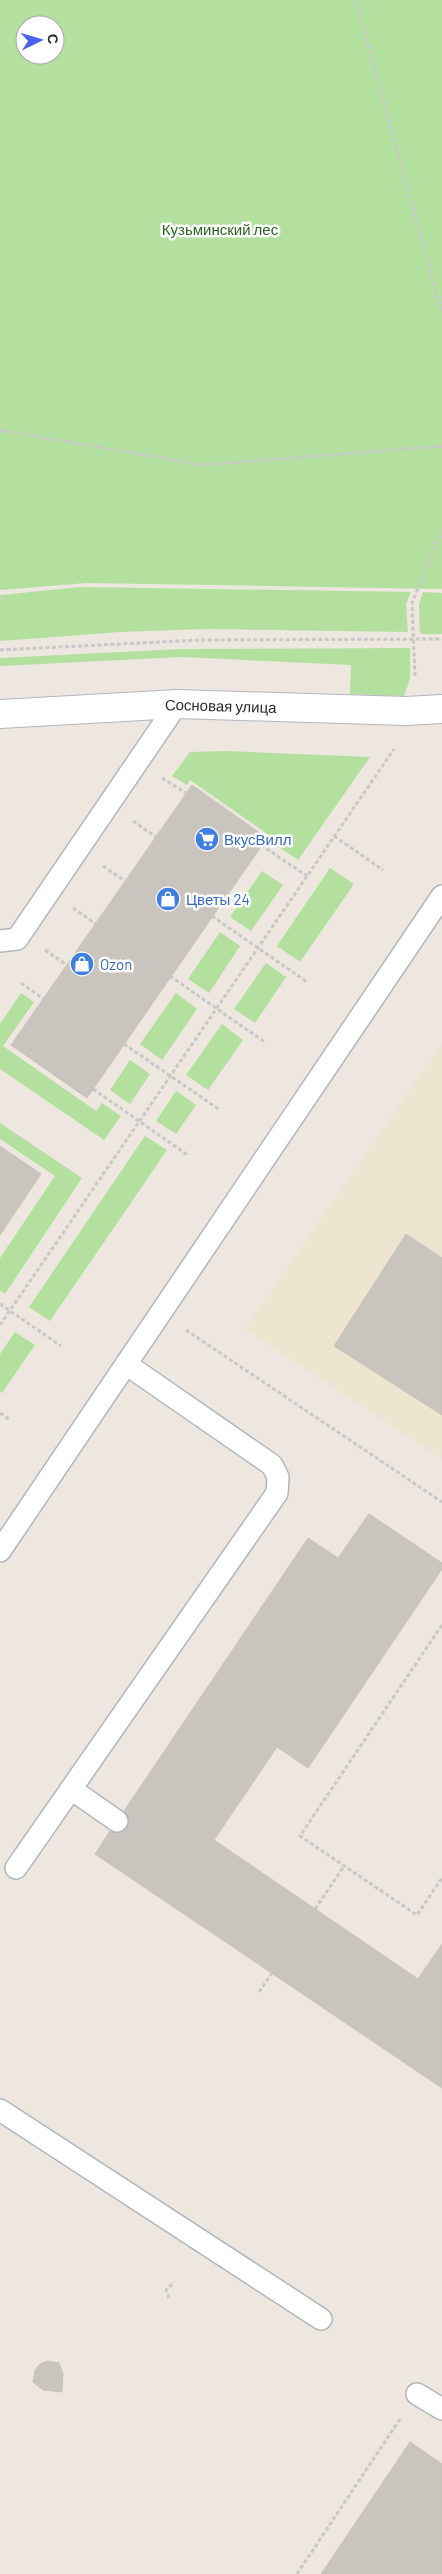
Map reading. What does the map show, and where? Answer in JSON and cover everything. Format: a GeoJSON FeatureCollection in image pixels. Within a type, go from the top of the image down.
{"type":"FeatureCollection","features":[{"type":"Feature","properties":{"kind":"street","name":"Сосновая улица"},"geometry":{"type":"LineString","coordinates":[[0,714],[177,704],[406,711],[442,709]]}},
{"type":"Feature","properties":{"kind":"lane"},"geometry":{"type":"LineString","coordinates":[[0,941],[17,939],[177,704]]}},
{"type":"Feature","properties":{"kind":"lane"},"geometry":{"type":"LineString","coordinates":[[0,1552],[442,896]]}},
{"type":"Feature","properties":{"kind":"lane"},"geometry":{"type":"LineString","coordinates":[[16,1868],[277,1493],[278,1477],[272,1465],[126,1364]]}},
{"type":"Feature","properties":{"kind":"lane"},"geometry":{"type":"LineString","coordinates":[[71,1789],[117,1821]]}},
{"type":"Feature","properties":{"kind":"lane"},"geometry":{"type":"LineString","coordinates":[[0,2110],[321,2319]]}},
{"type":"Feature","properties":{"kind":"lane"},"geometry":{"type":"LineString","coordinates":[[417,2394],[442,2409]]}},
{"type":"Feature","properties":{"kind":"path"},"geometry":{"type":"LineString","coordinates":[[356,0],[442,314]]}},
{"type":"Feature","properties":{"kind":"path"},"geometry":{"type":"LineString","coordinates":[[0,430],[203,465],[442,446]]}},
{"type":"Feature","properties":{"kind":"path"},"geometry":{"type":"LineString","coordinates":[[416,679],[412,603],[442,530]]}},
{"type":"Feature","properties":{"kind":"path"},"geometry":{"type":"LineString","coordinates":[[0,650],[199,640],[442,639]]}},
{"type":"Feature","properties":{"kind":"path"},"geometry":{"type":"LineString","coordinates":[[0,1325],[394,749]]}},
{"type":"Feature","properties":{"kind":"path"},"geometry":{"type":"LineString","coordinates":[[162,778],[186,793]]}},
{"type":"Feature","properties":{"kind":"path"},"geometry":{"type":"LineString","coordinates":[[132,821],[156,837]]}},
{"type":"Feature","properties":{"kind":"path"},"geometry":{"type":"LineString","coordinates":[[334,836],[383,870]]}},
{"type":"Feature","properties":{"kind":"path"},"geometry":{"type":"LineString","coordinates":[[261,845],[307,876]]}},
{"type":"Feature","properties":{"kind":"path"},"geometry":{"type":"LineString","coordinates":[[102,866],[125,881]]}},
{"type":"Feature","properties":{"kind":"path"},"geometry":{"type":"LineString","coordinates":[[73,908],[96,924]]}},
{"type":"Feature","properties":{"kind":"path"},"geometry":{"type":"LineString","coordinates":[[212,916],[307,982]]}},
{"type":"Feature","properties":{"kind":"path"},"geometry":{"type":"LineString","coordinates":[[44,949],[67,965]]}},
{"type":"Feature","properties":{"kind":"path"},"geometry":{"type":"LineString","coordinates":[[170,976],[266,1043]]}},
{"type":"Feature","properties":{"kind":"path"},"geometry":{"type":"LineString","coordinates":[[21,983],[44,999]]}},
{"type":"Feature","properties":{"kind":"path"},"geometry":{"type":"LineString","coordinates":[[124,1044],[220,1110]]}},
{"type":"Feature","properties":{"kind":"path"},"geometry":{"type":"LineString","coordinates":[[93,1089],[189,1156]]}},
{"type":"Feature","properties":{"kind":"path"},"geometry":{"type":"LineString","coordinates":[[0,1304],[61,1346]]}},
{"type":"Feature","properties":{"kind":"path"},"geometry":{"type":"LineString","coordinates":[[161,1313],[442,1502]]}},
{"type":"Feature","properties":{"kind":"path"},"geometry":{"type":"LineString","coordinates":[[0,1413],[10,1420]]}},
{"type":"Feature","properties":{"kind":"path"},"geometry":{"type":"LineString","coordinates":[[442,1625],[300,1836],[417,1915],[442,1878]]}},
{"type":"Feature","properties":{"kind":"path"},"geometry":{"type":"LineString","coordinates":[[315,1909],[344,1866]]}},
{"type":"Feature","properties":{"kind":"path"},"geometry":{"type":"LineString","coordinates":[[259,1992],[272,1973]]}},
{"type":"Feature","properties":{"kind":"path"},"geometry":{"type":"LineString","coordinates":[[169,2298],[166,2290],[174,2282]]}},
{"type":"Feature","properties":{"kind":"path"},"geometry":{"type":"LineString","coordinates":[[297,2574],[417,2394]]}},
{"type":"Feature","properties":{"kind":"shaded area"},"geometry":{"type":"Polygon","coordinates":[[[442,1043],[442,1459],[245,1329],[442,1043]]]}},
{"type":"Feature","properties":{"kind":"green space","name":"Кузьминский лес"},"geometry":{"type":"Polygon","coordinates":[[[0,0],[442,0],[442,589],[87,583],[0,590],[0,0]]]}},
{"type":"Feature","properties":{"kind":"green space"},"geometry":{"type":"Polygon","coordinates":[[[81,587],[411,592],[406,604],[408,632],[205,629],[120,632],[0,641],[0,595],[81,587]]]}},
{"type":"Feature","properties":{"kind":"green space"},"geometry":{"type":"Polygon","coordinates":[[[423,592],[442,593],[442,634],[420,634],[419,605],[423,592]]]}},
{"type":"Feature","properties":{"kind":"green space"},"geometry":{"type":"Polygon","coordinates":[[[410,648],[410,679],[404,696],[350,694],[351,665],[182,657],[0,666],[0,658],[181,649],[410,648]]]}},
{"type":"Feature","properties":{"kind":"green space"},"geometry":{"type":"Polygon","coordinates":[[[227,751],[370,757],[298,860],[271,842],[273,838],[190,780],[187,785],[172,776],[190,752],[227,751]]]}},
{"type":"Feature","properties":{"kind":"green space"},"geometry":{"type":"Polygon","coordinates":[[[330,868],[354,884],[300,962],[277,946],[330,868]]]}},
{"type":"Feature","properties":{"kind":"green space"},"geometry":{"type":"Polygon","coordinates":[[[262,871],[283,885],[251,931],[230,917],[262,871]]]}},
{"type":"Feature","properties":{"kind":"green space"},"geometry":{"type":"Polygon","coordinates":[[[220,932],[240,946],[209,993],[188,979],[220,932]]]}},
{"type":"Feature","properties":{"kind":"green space"},"geometry":{"type":"Polygon","coordinates":[[[266,963],[286,977],[255,1023],[234,1009],[266,963]]]}},
{"type":"Feature","properties":{"kind":"green space"},"geometry":{"type":"Polygon","coordinates":[[[21,993],[34,1002],[3,1046],[96,1111],[102,1103],[121,1116],[104,1140],[0,1069],[0,1024],[21,993]]]}},
{"type":"Feature","properties":{"kind":"green space"},"geometry":{"type":"Polygon","coordinates":[[[176,993],[197,1009],[162,1060],[140,1044],[176,993]]]}},
{"type":"Feature","properties":{"kind":"green space"},"geometry":{"type":"Polygon","coordinates":[[[222,1024],[243,1040],[208,1090],[186,1075],[222,1024]]]}},
{"type":"Feature","properties":{"kind":"green space"},"geometry":{"type":"Polygon","coordinates":[[[130,1060],[150,1074],[130,1104],[110,1090],[130,1060]]]}},
{"type":"Feature","properties":{"kind":"green space"},"geometry":{"type":"Polygon","coordinates":[[[176,1091],[196,1105],[176,1134],[156,1121],[176,1091]]]}},
{"type":"Feature","properties":{"kind":"green space"},"geometry":{"type":"Polygon","coordinates":[[[0,1123],[82,1178],[5,1294],[0,1290],[0,1258],[55,1176],[0,1139],[0,1123]]]}},
{"type":"Feature","properties":{"kind":"green space"},"geometry":{"type":"Polygon","coordinates":[[[145,1136],[167,1150],[50,1321],[29,1307],[145,1136]]]}},
{"type":"Feature","properties":{"kind":"green space"},"geometry":{"type":"Polygon","coordinates":[[[15,1332],[35,1345],[2,1393],[0,1392],[0,1354],[15,1332]]]}},
{"type":"Feature","properties":{"kind":"building"},"geometry":{"type":"Polygon","coordinates":[[[192,785],[267,838],[87,1098],[11,1045],[192,785]]]}},
{"type":"Feature","properties":{"kind":"building"},"geometry":{"type":"Polygon","coordinates":[[[0,1146],[41,1174],[0,1235],[0,1146]]]}},
{"type":"Feature","properties":{"kind":"building"},"geometry":{"type":"Polygon","coordinates":[[[406,1234],[442,1258],[442,1415],[334,1346],[406,1234]]]}},
{"type":"Feature","properties":{"kind":"building"},"geometry":{"type":"Polygon","coordinates":[[[369,1514],[442,1563],[442,1569],[308,1768],[277,1747],[214,1840],[418,1979],[442,1944],[442,2088],[95,1854],[110,1831],[122,1832],[127,1828],[128,1816],[124,1811],[308,1538],[338,1558],[369,1514]]]}},
{"type":"Feature","properties":{"kind":"building"},"geometry":{"type":"Polygon","coordinates":[[[47,2361],[59,2363],[63,2374],[62,2392],[43,2390],[33,2382],[35,2370],[40,2364],[47,2361]]]}},
{"type":"Feature","properties":{"kind":"building"},"geometry":{"type":"Polygon","coordinates":[[[410,2442],[442,2464],[442,2574],[321,2574],[410,2442]]]}},
{"type":"Feature","properties":{"kind":"place","name":"ВкусВилл"},"geometry":{"type":"Point","coordinates":[207,839]}},
{"type":"Feature","properties":{"kind":"place","name":"Цветы 24"},"geometry":{"type":"Point","coordinates":[168,899]}},
{"type":"Feature","properties":{"kind":"place","name":"Ozon"},"geometry":{"type":"Point","coordinates":[82,964]}}]}
